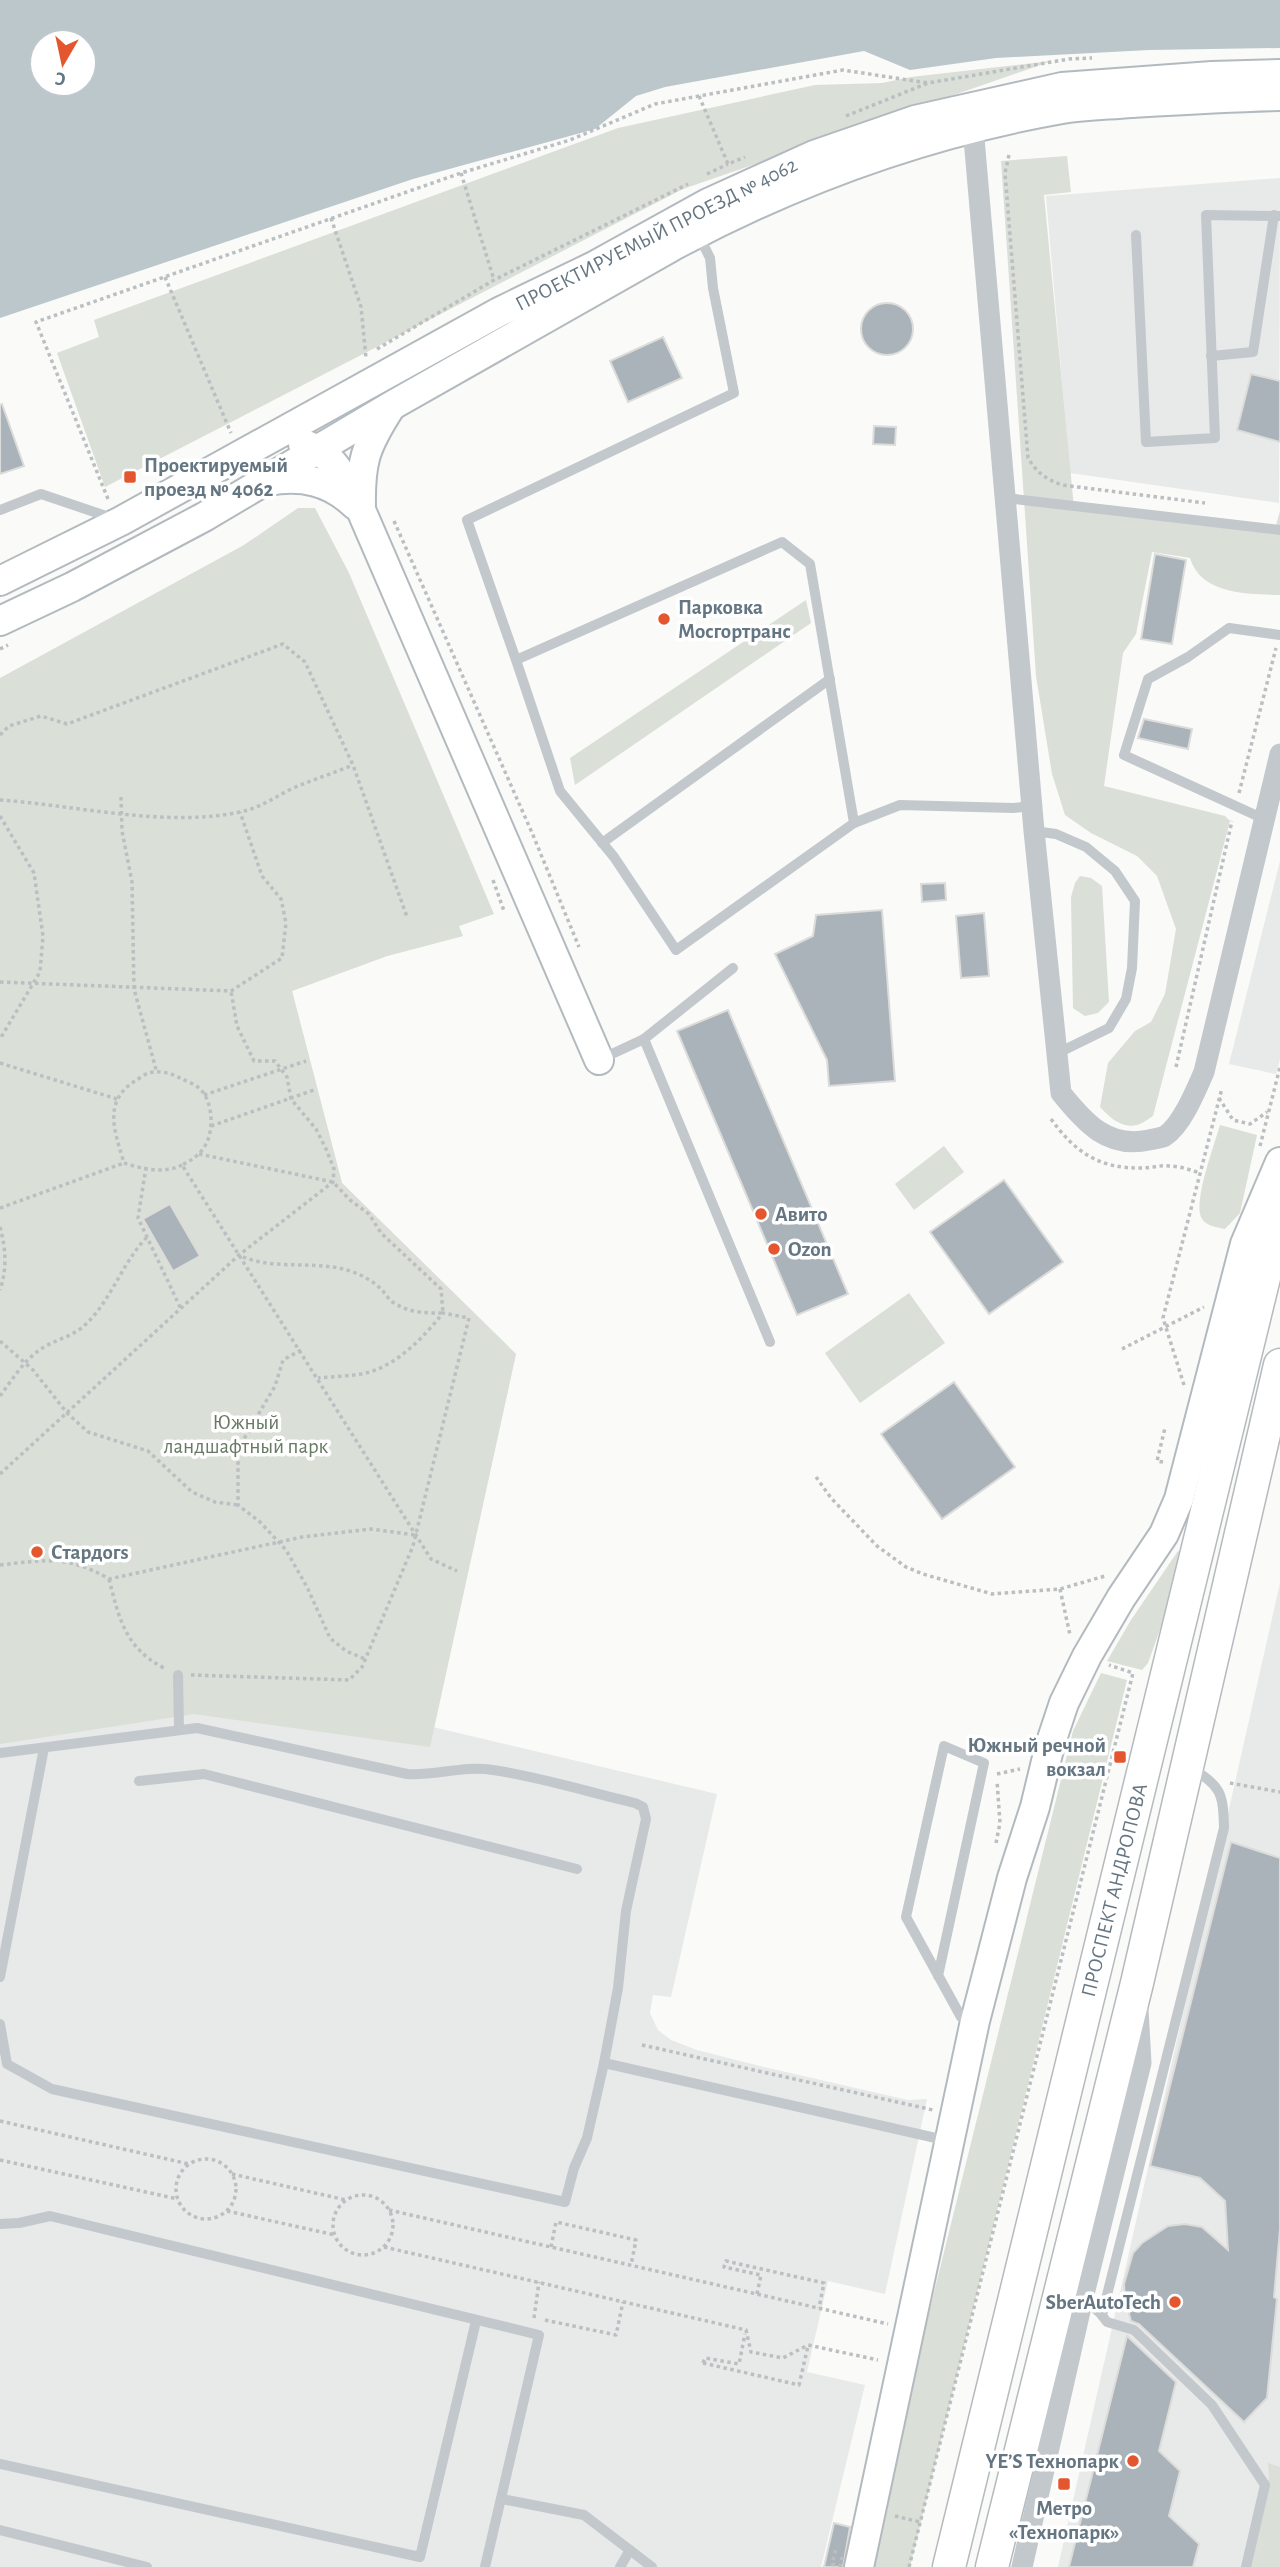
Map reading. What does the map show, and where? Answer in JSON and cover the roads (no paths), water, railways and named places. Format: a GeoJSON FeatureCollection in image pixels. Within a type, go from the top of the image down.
{"type":"FeatureCollection","features":[{"type":"Feature","properties":{"kind":"main road","name":"ПРОЕКТИРУЕМЫЙ ПРОЕЗД № 4062"},"geometry":{"type":"LineString","coordinates":[[0,621],[94,575],[265,482],[692,224],[814,155],[915,120],[1062,87],[1199,76],[1280,74]]}},
{"type":"Feature","properties":{"kind":"main road","name":"ПРОЕКТИРУЕМЫЙ ПРОЕЗД № 4062"},"geometry":{"type":"LineString","coordinates":[[0,581],[121,521],[499,312],[594,265],[692,224],[822,175],[921,141],[973,127],[1065,108],[1280,96]]}},
{"type":"Feature","properties":{"kind":"main road"},"geometry":{"type":"LineString","coordinates":[[361,510],[360,473],[371,437],[391,406]]}},
{"type":"Feature","properties":{"kind":"main road"},"geometry":{"type":"LineString","coordinates":[[265,441],[287,440],[317,449],[334,461],[361,510],[600,1060]]}},
{"type":"Feature","properties":{"kind":"main road"},"geometry":{"type":"LineString","coordinates":[[265,482],[286,478],[315,480],[341,491],[361,510]]}},
{"type":"Feature","properties":{"kind":"main road"},"geometry":{"type":"LineString","coordinates":[[850,2562],[975,2021],[1050,1745],[1064,1703],[1087,1656],[1121,1598],[1164,1534],[1179,1499],[1245,1244],[1280,1162]]}},
{"type":"Feature","properties":{"kind":"main road","name":"ПРОСПЕКТ АНДРОПОВА"},"geometry":{"type":"LineString","coordinates":[[948,2567],[1280,1212]]}},
{"type":"Feature","properties":{"kind":"main road","name":"ПРОСПЕКТ АНДРОПОВА"},"geometry":{"type":"LineString","coordinates":[[992,2567],[1137,1983],[1280,1365]]}},
{"type":"Feature","properties":{"kind":"street"},"geometry":{"type":"LineString","coordinates":[[973,127],[1034,831],[1061,1093],[1079,1117],[1109,1139],[1132,1144],[1165,1136],[1188,1109],[1204,1072],[1280,754]]}},
{"type":"Feature","properties":{"kind":"street"},"geometry":{"type":"LineString","coordinates":[[1022,2567],[1083,2298],[1141,2063],[1137,1983]]}},
{"type":"Feature","properties":{"kind":"lane"},"geometry":{"type":"LineString","coordinates":[[1136,235],[1146,442],[1215,438],[1206,215],[1277,216],[1253,352],[1212,356]]}},
{"type":"Feature","properties":{"kind":"lane"},"geometry":{"type":"LineString","coordinates":[[692,224],[710,258],[713,288],[734,393],[467,520],[560,791],[602,843],[676,950],[854,823],[900,805],[1013,808],[1032,806]]}},
{"type":"Feature","properties":{"kind":"lane"},"geometry":{"type":"LineString","coordinates":[[0,510],[41,494],[121,521]]}},
{"type":"Feature","properties":{"kind":"lane"},"geometry":{"type":"LineString","coordinates":[[1006,498],[1280,530]]}},
{"type":"Feature","properties":{"kind":"lane"},"geometry":{"type":"LineString","coordinates":[[516,660],[782,542],[810,564],[854,823]]}},
{"type":"Feature","properties":{"kind":"lane"},"geometry":{"type":"LineString","coordinates":[[1264,819],[1124,755],[1148,679],[1188,657],[1230,628],[1280,634]]}},
{"type":"Feature","properties":{"kind":"lane"},"geometry":{"type":"LineString","coordinates":[[602,843],[830,679]]}},
{"type":"Feature","properties":{"kind":"lane"},"geometry":{"type":"LineString","coordinates":[[1034,831],[1056,834],[1086,847],[1115,871],[1135,901],[1132,968],[1126,999],[1109,1028],[1058,1053]]}},
{"type":"Feature","properties":{"kind":"lane"},"geometry":{"type":"LineString","coordinates":[[600,1060],[644,1039],[733,968]]}},
{"type":"Feature","properties":{"kind":"lane"},"geometry":{"type":"LineString","coordinates":[[644,1039],[770,1342]]}},
{"type":"Feature","properties":{"kind":"lane"},"geometry":{"type":"LineString","coordinates":[[178,1675],[179,1730]]}},
{"type":"Feature","properties":{"kind":"lane"},"geometry":{"type":"LineString","coordinates":[[0,1753],[197,1728],[407,1774],[491,1769],[635,1803],[643,1807],[646,1819],[626,1911],[618,1988],[604,2063],[587,2138],[573,2168],[565,2202],[52,2089],[7,2064],[0,2024]]}},
{"type":"Feature","properties":{"kind":"lane"},"geometry":{"type":"LineString","coordinates":[[938,1976],[984,1763],[944,1746],[906,1917],[938,1976],[961,2017],[975,2021]]}},
{"type":"Feature","properties":{"kind":"lane"},"geometry":{"type":"LineString","coordinates":[[0,1978],[44,1748]]}},
{"type":"Feature","properties":{"kind":"lane"},"geometry":{"type":"LineString","coordinates":[[1102,2315],[1224,1828],[1222,1794],[1208,1779],[1187,1766]]}},
{"type":"Feature","properties":{"kind":"lane"},"geometry":{"type":"LineString","coordinates":[[139,1781],[204,1774],[577,1869]]}},
{"type":"Feature","properties":{"kind":"lane"},"geometry":{"type":"LineString","coordinates":[[604,2063],[949,2141]]}},
{"type":"Feature","properties":{"kind":"lane"},"geometry":{"type":"LineString","coordinates":[[0,2224],[50,2216],[538,2335],[485,2567]]}},
{"type":"Feature","properties":{"kind":"lane"},"geometry":{"type":"LineString","coordinates":[[1083,2298],[1107,2322],[1134,2330],[1212,2405],[1265,2486],[1246,2567]]}},
{"type":"Feature","properties":{"kind":"lane"},"geometry":{"type":"LineString","coordinates":[[0,2465],[420,2557],[476,2321]]}},
{"type":"Feature","properties":{"kind":"lane"},"geometry":{"type":"LineString","coordinates":[[502,2498],[584,2515],[652,2567]]}},
{"type":"Feature","properties":{"kind":"lane"},"geometry":{"type":"LineString","coordinates":[[0,2530],[147,2567]]}},
{"type":"Feature","properties":{"kind":"lane"},"geometry":{"type":"LineString","coordinates":[[620,2567],[630,2550]]}},
{"type":"Feature","properties":{"kind":"place","name":"Проектируемый проезд № 4062"},"geometry":{"type":"Point","coordinates":[130,477]}},
{"type":"Feature","properties":{"kind":"place","name":"Парковка Мосгортранс"},"geometry":{"type":"Point","coordinates":[664,619]}},
{"type":"Feature","properties":{"kind":"place","name":"Авито"},"geometry":{"type":"Point","coordinates":[761,1214]}},
{"type":"Feature","properties":{"kind":"place","name":"Ozon"},"geometry":{"type":"Point","coordinates":[774,1249]}},
{"type":"Feature","properties":{"kind":"place","name":"Стардогs"},"geometry":{"type":"Point","coordinates":[37,1552]}},
{"type":"Feature","properties":{"kind":"place","name":"Южный речной вокзал"},"geometry":{"type":"Point","coordinates":[1120,1757]}},
{"type":"Feature","properties":{"kind":"place","name":"SberAutoTech"},"geometry":{"type":"Point","coordinates":[1175,2302]}},
{"type":"Feature","properties":{"kind":"place","name":"YE’S Технопарк"},"geometry":{"type":"Point","coordinates":[1133,2461]}},
{"type":"Feature","properties":{"kind":"place","name":"Метро «Технопарк»"},"geometry":{"type":"Point","coordinates":[1064,2484]}},
{"type":"Feature","properties":{"kind":"park label","name":"Южный ландшафтный парк"},"geometry":{"type":"Point","coordinates":[246,1434]}}]}
